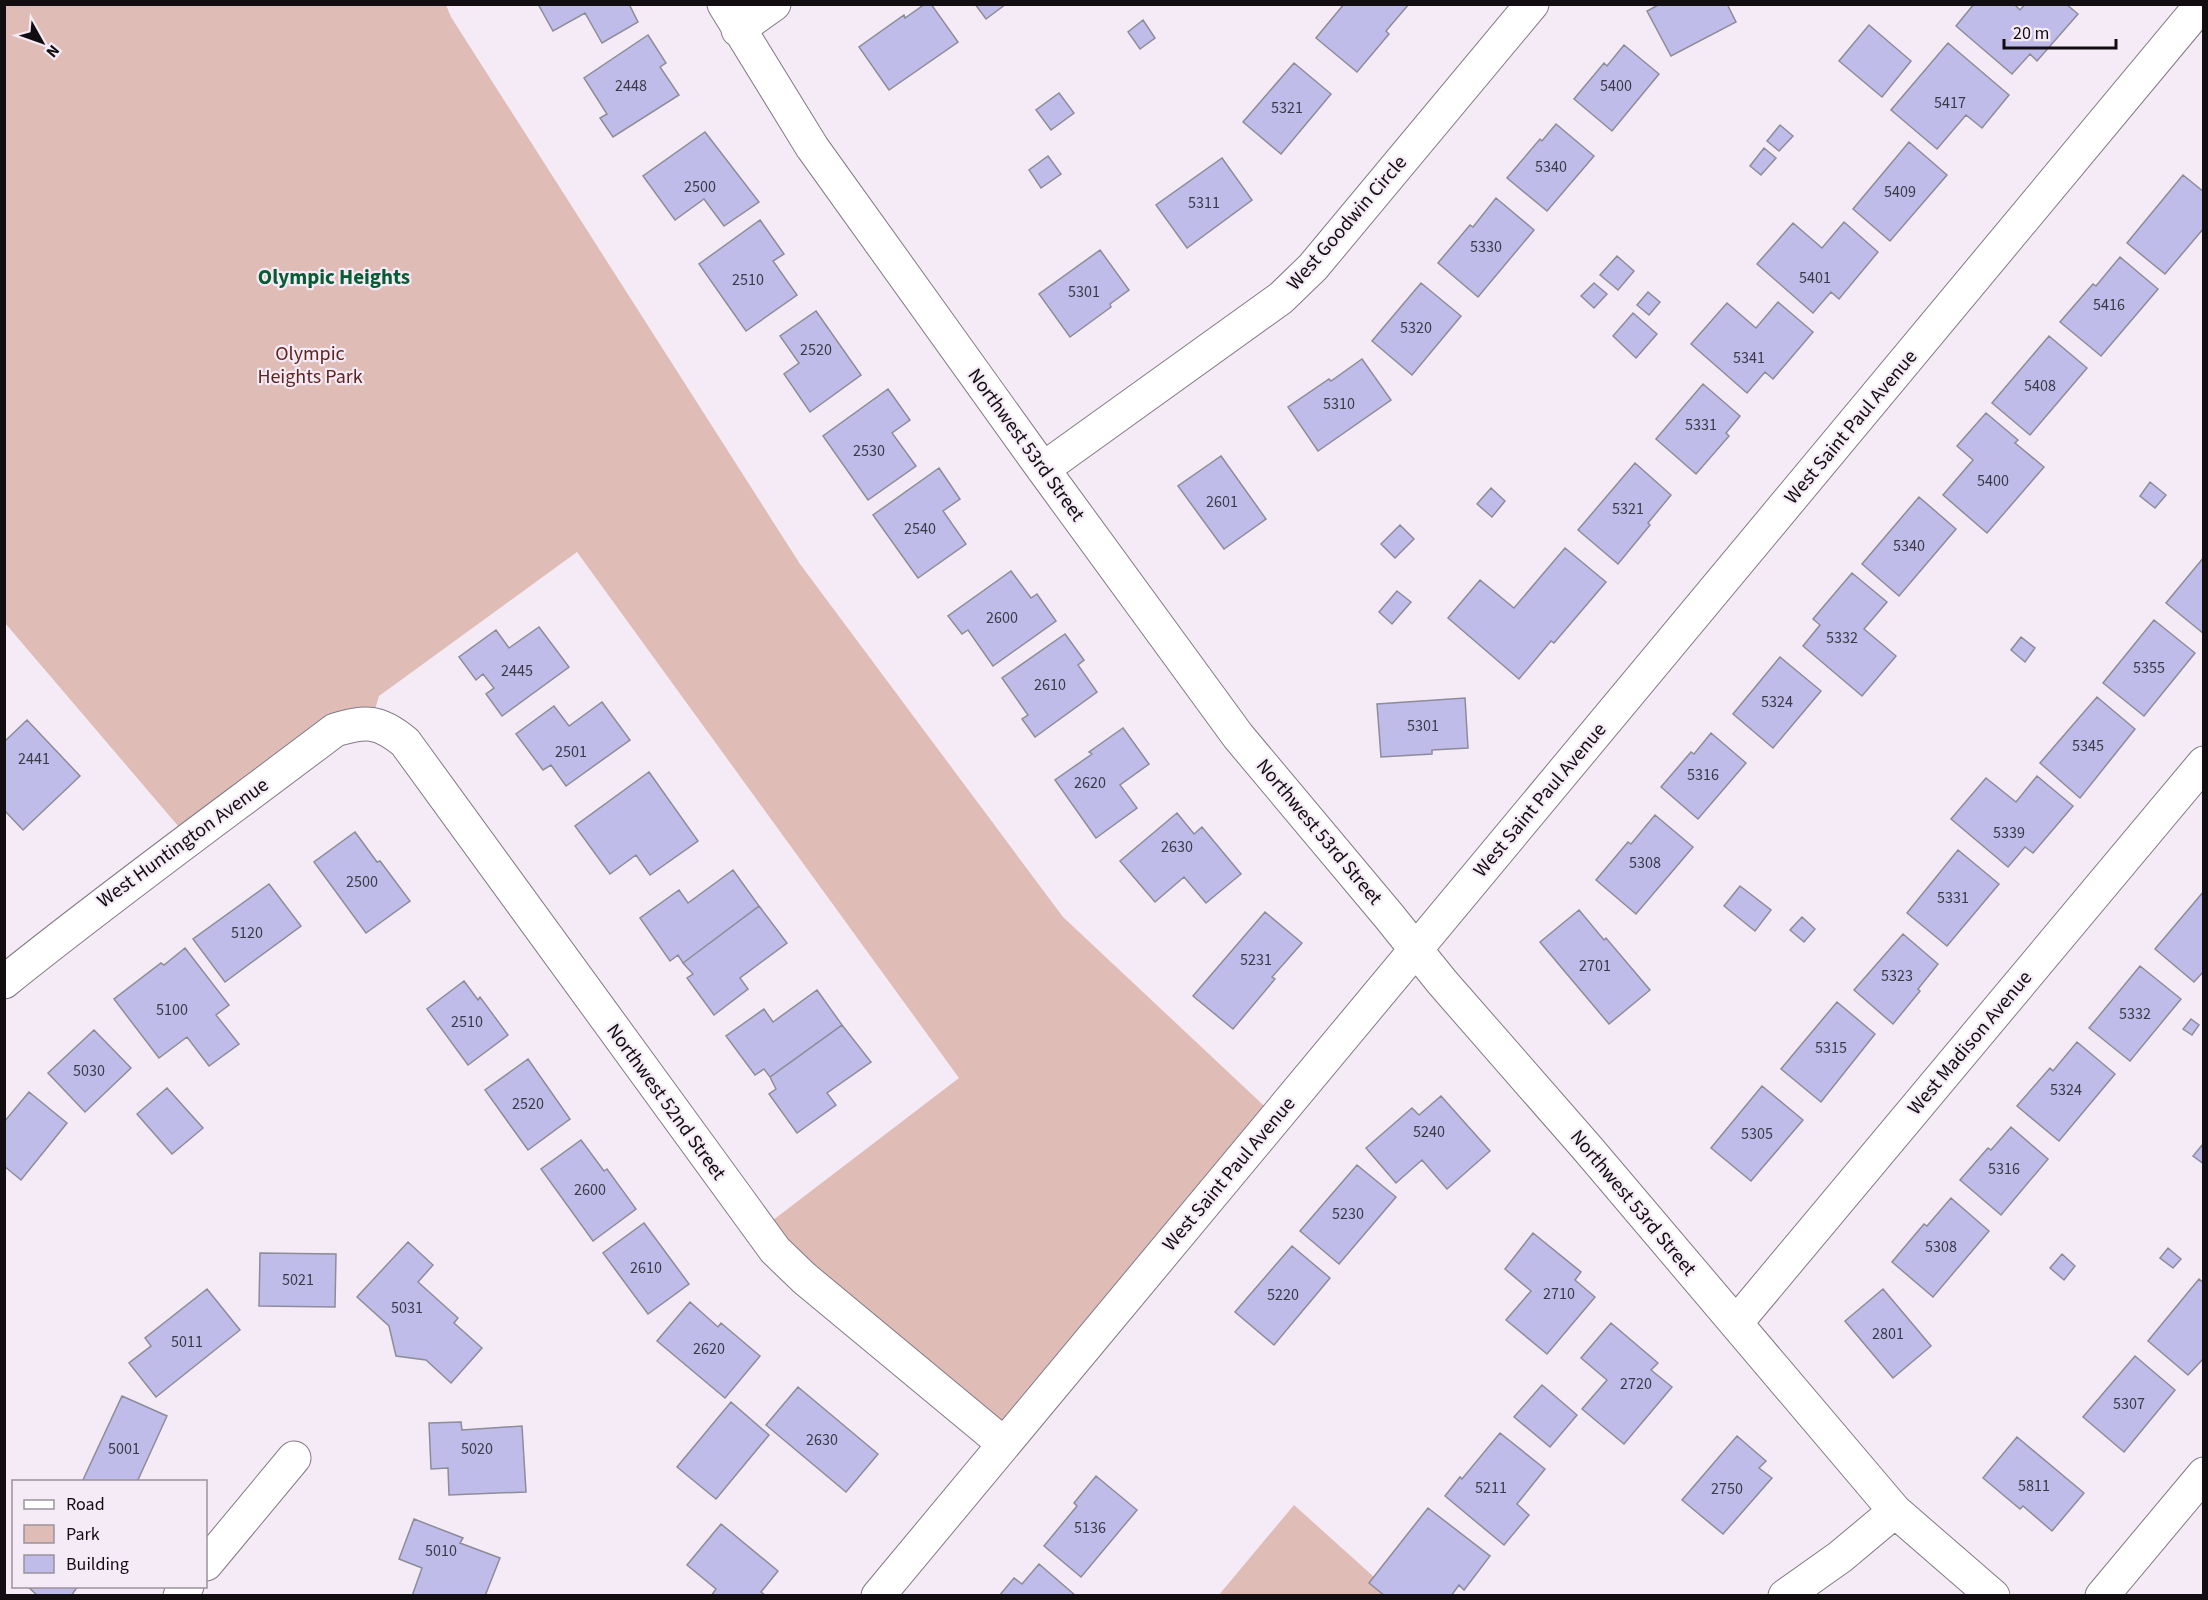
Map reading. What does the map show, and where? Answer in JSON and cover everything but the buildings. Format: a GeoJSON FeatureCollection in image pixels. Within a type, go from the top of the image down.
{"type":"FeatureCollection","features":[{"type":"Feature","properties":{"kind":"street"},"geometry":{"type":"LineString","coordinates":[[731,17],[774,4]]}},
{"type":"Feature","properties":{"kind":"street","name":"West Goodwin Circle"},"geometry":{"type":"LineString","coordinates":[[1043,469],[1281,298],[1313,267],[1532,4]]}},
{"type":"Feature","properties":{"kind":"street","name":"West Saint Paul Avenue"},"geometry":{"type":"LineString","coordinates":[[878,1596],[2202,4]]}},
{"type":"Feature","properties":{"kind":"street","name":"Northwest 53rd Street"},"geometry":{"type":"LineString","coordinates":[[731,17],[812,147],[1238,736],[1417,950],[1895,1511],[1993,1596]]}},
{"type":"Feature","properties":{"kind":"street","name":"West Huntington Avenue"},"geometry":{"type":"LineString","coordinates":[[4,982],[94,909],[190,840],[334,730],[354,724],[371,723]]}},
{"type":"Feature","properties":{"kind":"street","name":"Northwest 52nd Street"},"geometry":{"type":"LineString","coordinates":[[371,723],[389,729],[405,742],[775,1250],[804,1278],[1004,1444]]}},
{"type":"Feature","properties":{"kind":"street","name":"West Madison Avenue"},"geometry":{"type":"LineString","coordinates":[[1736,1323],[2204,763]]}},
{"type":"Feature","properties":{"kind":"street"},"geometry":{"type":"LineString","coordinates":[[207,1563],[294,1458]]}},
{"type":"Feature","properties":{"kind":"street"},"geometry":{"type":"LineString","coordinates":[[2102,1596],[2204,1474]]}},
{"type":"Feature","properties":{"kind":"street"},"geometry":{"type":"LineString","coordinates":[[1785,1596],[1840,1557],[1895,1511]]}},
{"type":"Feature","properties":{"kind":"green space","name":"Olympic Heights Park"},"geometry":{"type":"Polygon","coordinates":[[[4,5],[446,5],[451,17],[800,564],[1063,917],[1276,1117],[1004,1444],[760,1230],[959,1078],[577,552],[379,696],[371,723],[190,840],[5,623],[4,5]]]}},
{"type":"Feature","properties":{"kind":"green space"},"geometry":{"type":"Polygon","coordinates":[[[1294,1505],[1394,1595],[1218,1596],[1294,1505]]]}},
{"type":"Feature","properties":{"kind":"district","name":"Olympic Heights"},"geometry":{"type":"Point","coordinates":[334,277]}}]}
